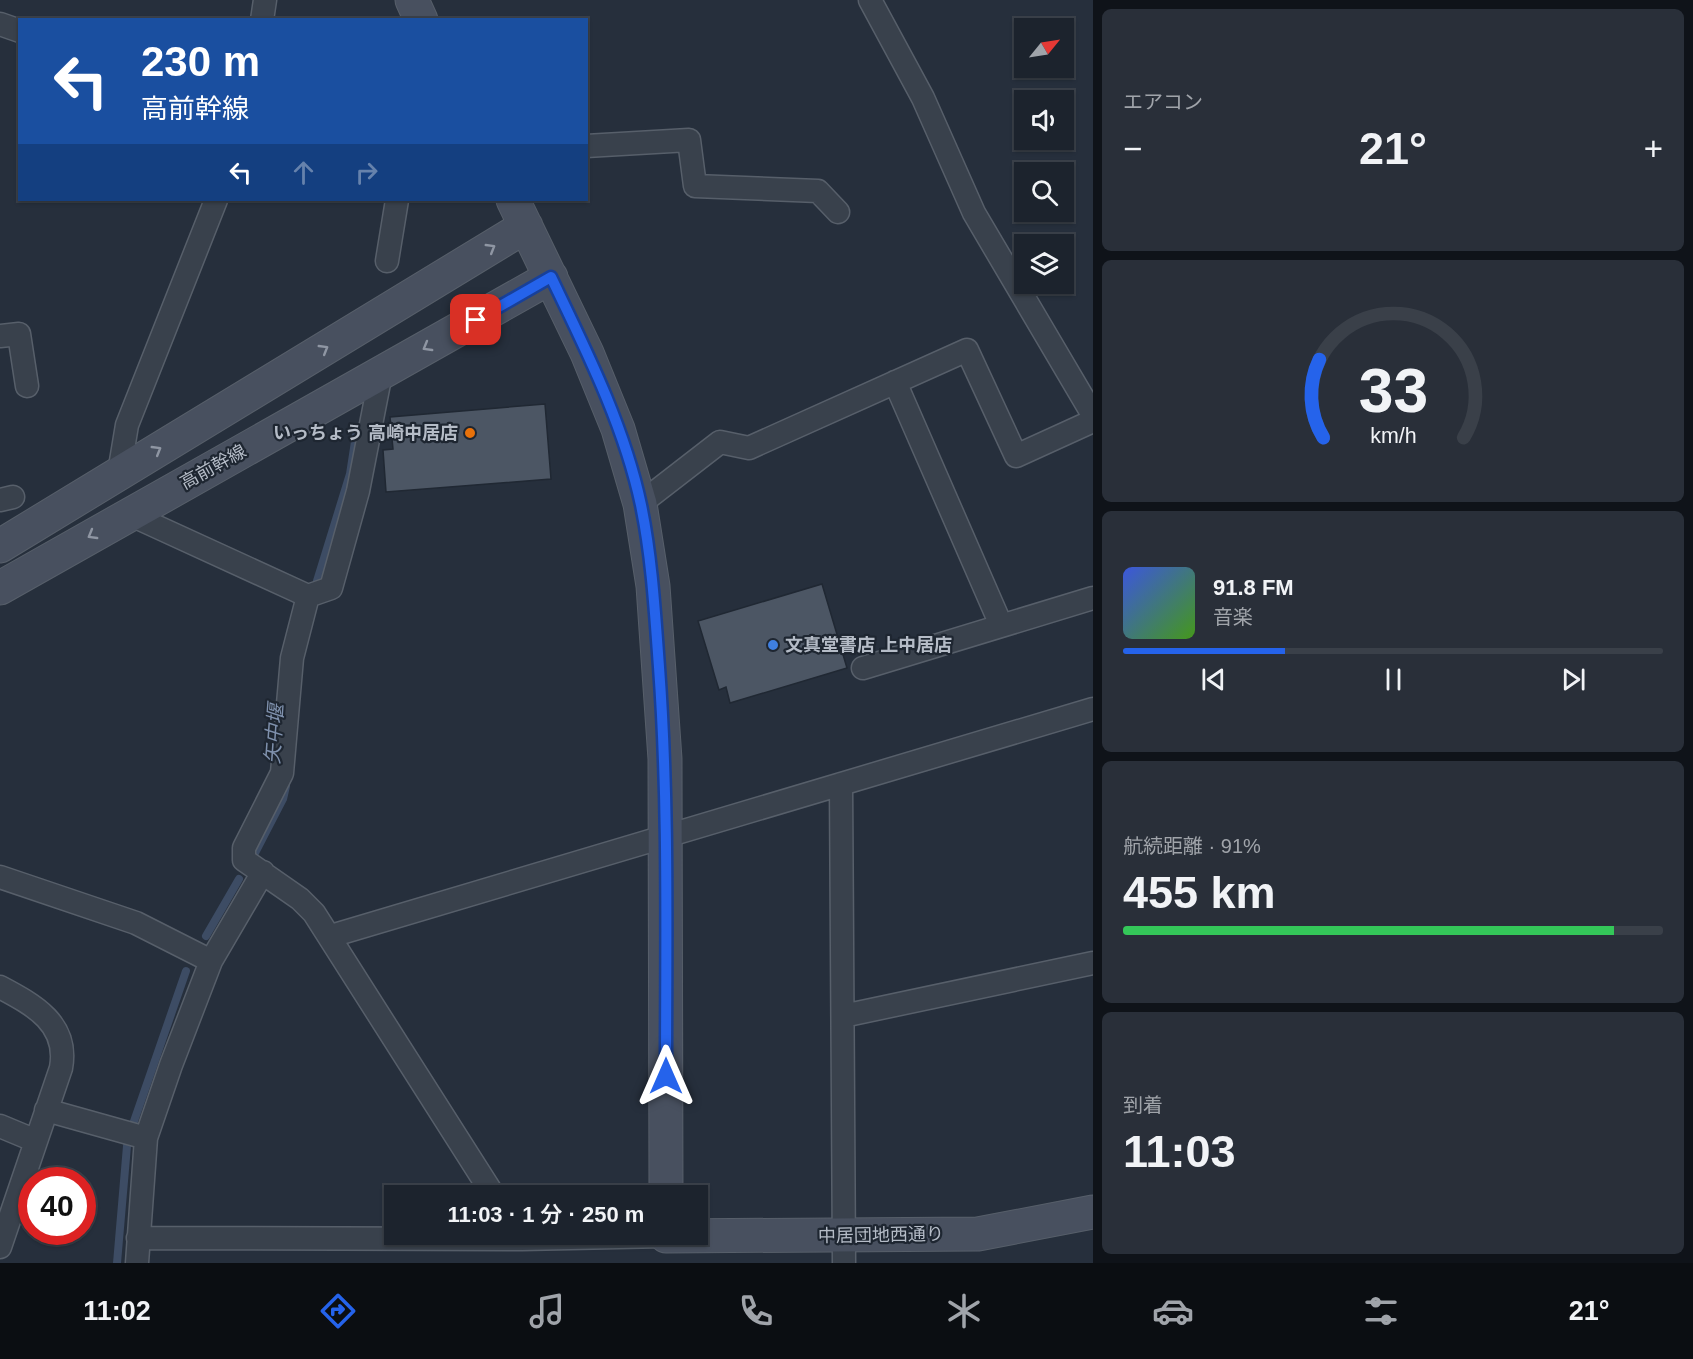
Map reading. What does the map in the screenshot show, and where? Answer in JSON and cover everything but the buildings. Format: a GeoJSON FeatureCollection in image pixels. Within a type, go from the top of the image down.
{"type":"FeatureCollection","features":[{"type":"Feature","properties":{"kind":"street"},"geometry":{"type":"LineString","coordinates":[[262,18],[265,0]]}},
{"type":"Feature","properties":{"kind":"street"},"geometry":{"type":"LineString","coordinates":[[412,0],[420,18]]}},
{"type":"Feature","properties":{"kind":"street"},"geometry":{"type":"LineString","coordinates":[[870,0],[923,98],[974,213],[1093,415]]}},
{"type":"Feature","properties":{"kind":"street"},"geometry":{"type":"LineString","coordinates":[[0,24],[18,30]]}},
{"type":"Feature","properties":{"kind":"street"},"geometry":{"type":"LineString","coordinates":[[588,146],[689,140],[695,186],[818,191],[838,212]]}},
{"type":"Feature","properties":{"kind":"street"},"geometry":{"type":"LineString","coordinates":[[119,473],[126,425],[216,201]]}},
{"type":"Feature","properties":{"kind":"street"},"geometry":{"type":"LineString","coordinates":[[387,261],[397,201]]}},
{"type":"Feature","properties":{"kind":"street"},"geometry":{"type":"LineString","coordinates":[[0,546],[119,473],[519,213],[587,353],[618,429],[640,504],[655,610],[664,727],[666,1185]]}},
{"type":"Feature","properties":{"kind":"street","name":"高前幹線"},"geometry":{"type":"LineString","coordinates":[[0,588],[551,277]]}},
{"type":"Feature","properties":{"kind":"street"},"geometry":{"type":"LineString","coordinates":[[0,336],[18,334],[27,386]]}},
{"type":"Feature","properties":{"kind":"street"},"geometry":{"type":"LineString","coordinates":[[640,504],[720,442],[749,448],[967,350],[1016,456],[1093,421]]}},
{"type":"Feature","properties":{"kind":"street"},"geometry":{"type":"LineString","coordinates":[[129,514],[308,596],[331,588],[358,491],[381,373]]}},
{"type":"Feature","properties":{"kind":"street"},"geometry":{"type":"LineString","coordinates":[[895,382],[1001,625]]}},
{"type":"Feature","properties":{"kind":"street"},"geometry":{"type":"LineString","coordinates":[[308,596],[292,658],[282,773],[244,848],[244,860],[300,899],[331,936],[487,1185]]}},
{"type":"Feature","properties":{"kind":"street"},"geometry":{"type":"LineString","coordinates":[[863,668],[1093,598]]}},
{"type":"Feature","properties":{"kind":"street"},"geometry":{"type":"LineString","coordinates":[[331,936],[1093,709]]}},
{"type":"Feature","properties":{"kind":"street"},"geometry":{"type":"LineString","coordinates":[[841,784],[844,1249]]}},
{"type":"Feature","properties":{"kind":"street"},"geometry":{"type":"LineString","coordinates":[[137,1263],[146,1138],[211,961],[263,872]]}},
{"type":"Feature","properties":{"kind":"street"},"geometry":{"type":"LineString","coordinates":[[0,877],[136,923],[211,961]]}},
{"type":"Feature","properties":{"kind":"street"},"geometry":{"type":"LineString","coordinates":[[843,1016],[1093,963]]}},
{"type":"Feature","properties":{"kind":"street"},"geometry":{"type":"LineString","coordinates":[[0,987],[27,1002],[50,1020],[64,1051],[0,1247]]}},
{"type":"Feature","properties":{"kind":"street"},"geometry":{"type":"LineString","coordinates":[[46,1110],[146,1138]]}},
{"type":"Feature","properties":{"kind":"street"},"geometry":{"type":"LineString","coordinates":[[0,1126],[36,1141]]}},
{"type":"Feature","properties":{"kind":"street","name":"中居団地西通り"},"geometry":{"type":"LineString","coordinates":[[666,1245],[844,1249],[978,1234],[1093,1212]]}},
{"type":"Feature","properties":{"kind":"street"},"geometry":{"type":"LineString","coordinates":[[138,1238],[384,1237]]}},
{"type":"Feature","properties":{"kind":"waterway","name":"矢中堰"},"geometry":{"type":"LineString","coordinates":[[317,581],[350,474],[356,435]]}},
{"type":"Feature","properties":{"kind":"waterway","name":"矢中堰"},"geometry":{"type":"LineString","coordinates":[[254,855],[283,799],[286,786]]}},
{"type":"Feature","properties":{"kind":"waterway","name":"矢中堰"},"geometry":{"type":"LineString","coordinates":[[206,936],[239,879]]}},
{"type":"Feature","properties":{"kind":"waterway","name":"矢中堰"},"geometry":{"type":"LineString","coordinates":[[132,1127],[186,971]]}},
{"type":"Feature","properties":{"kind":"waterway","name":"矢中堰"},"geometry":{"type":"LineString","coordinates":[[117,1263],[127,1146]]}},
{"type":"Feature","properties":{"kind":"place","name":"いっちょう 高崎中居店"},"geometry":{"type":"Point","coordinates":[470,433]}},
{"type":"Feature","properties":{"kind":"place","name":"文真堂書店 上中居店"},"geometry":{"type":"Point","coordinates":[773,645]}},
{"type":"Feature","properties":{"kind":"route"},"geometry":{"type":"LineString","coordinates":[[476,320],[551,277],[587,353],[618,429],[640,504],[653,586],[664,727],[666,1076]]}}]}
